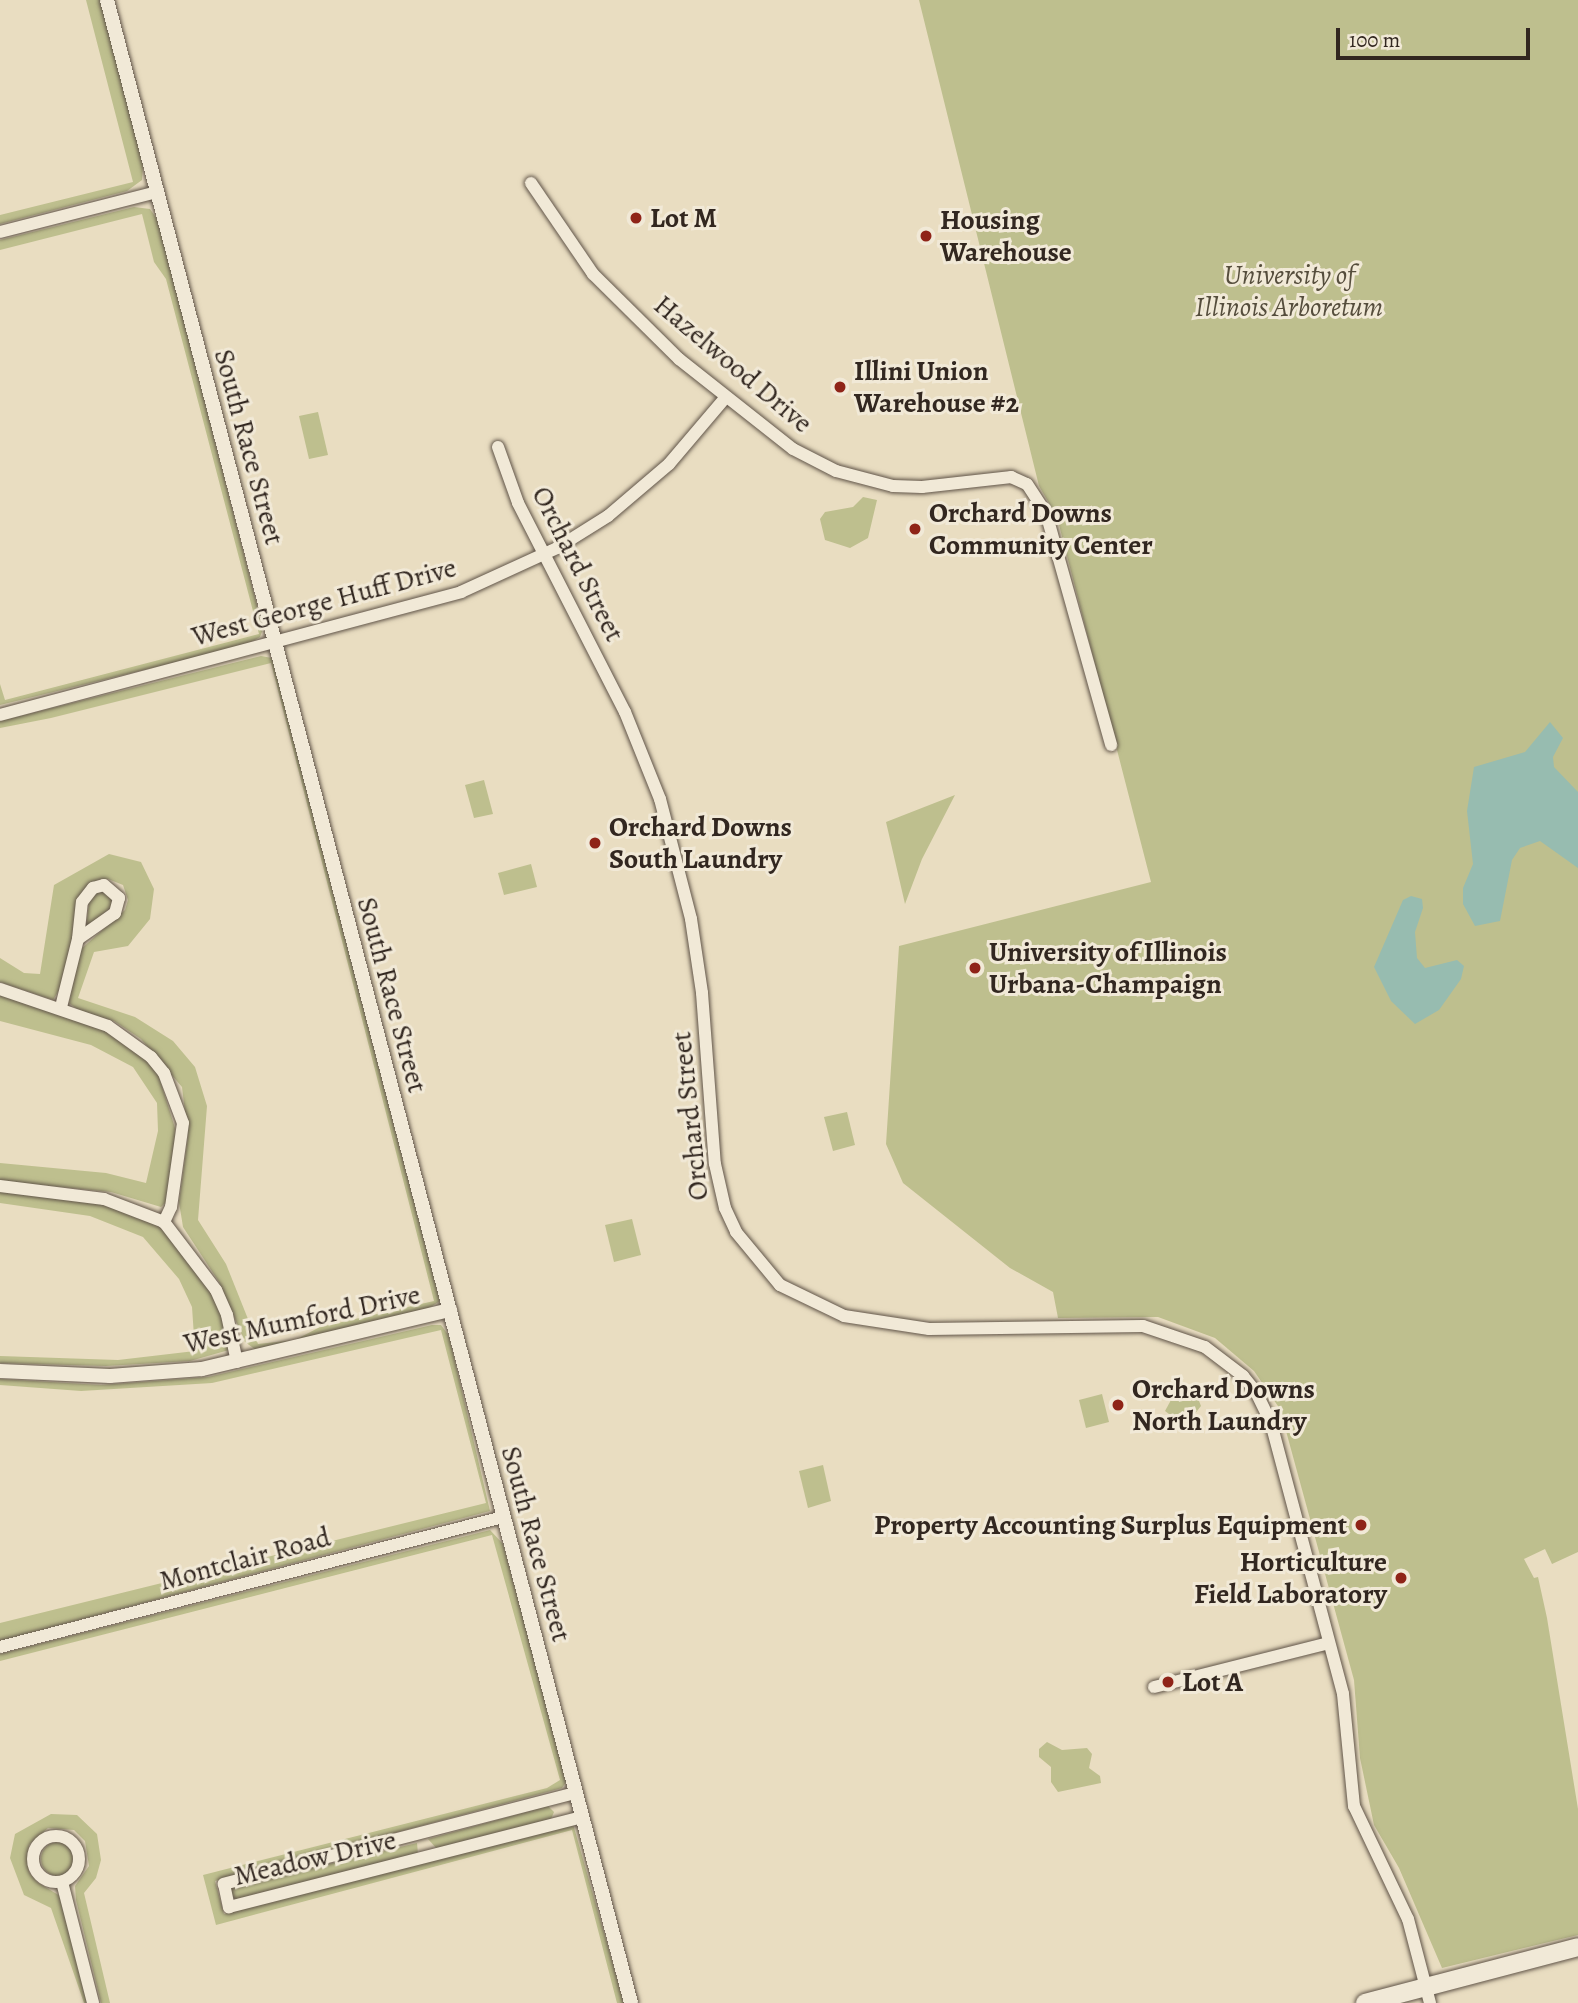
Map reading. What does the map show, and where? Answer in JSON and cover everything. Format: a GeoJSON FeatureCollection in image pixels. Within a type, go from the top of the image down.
{"type":"FeatureCollection","features":[{"type":"Feature","properties":{"kind":"main road"},"geometry":{"type":"LineString","coordinates":[[1365,2003],[1428,1995],[1578,1947]]}},
{"type":"Feature","properties":{"kind":"street","name":"South Race Street"},"geometry":{"type":"LineString","coordinates":[[107,0],[631,2003]]}},
{"type":"Feature","properties":{"kind":"street","name":"Hazelwood Drive"},"geometry":{"type":"LineString","coordinates":[[531,183],[593,274],[679,359],[793,449],[836,471],[870,482],[922,487],[1011,477],[1040,498],[1053,535],[1111,746]]}},
{"type":"Feature","properties":{"kind":"street"},"geometry":{"type":"LineString","coordinates":[[0,232],[157,192]]}},
{"type":"Feature","properties":{"kind":"street","name":"West George Huff Drive"},"geometry":{"type":"LineString","coordinates":[[0,715],[430,603],[543,554],[608,516],[641,490],[726,397]]}},
{"type":"Feature","properties":{"kind":"street","name":"Orchard Street"},"geometry":{"type":"LineString","coordinates":[[498,447],[543,554],[625,712],[660,799],[687,898],[698,966],[719,1187],[724,1208],[750,1254],[797,1296],[861,1320],[971,1330],[1143,1326],[1205,1347],[1243,1376],[1264,1404],[1329,1643],[1346,1713],[1354,1807],[1404,1910],[1428,1995]]}},
{"type":"Feature","properties":{"kind":"street"},"geometry":{"type":"LineString","coordinates":[[61,1007],[78,939]]}},
{"type":"Feature","properties":{"kind":"street"},"geometry":{"type":"LineString","coordinates":[[0,989],[61,1007],[129,1039],[151,1057],[173,1090],[183,1123],[172,1207],[164,1222]]}},
{"type":"Feature","properties":{"kind":"street"},"geometry":{"type":"LineString","coordinates":[[0,1186],[104,1199],[164,1222],[216,1290],[227,1314],[237,1362]]}},
{"type":"Feature","properties":{"kind":"street","name":"West Mumford Drive"},"geometry":{"type":"LineString","coordinates":[[0,1371],[122,1375],[237,1362],[450,1310]]}},
{"type":"Feature","properties":{"kind":"street","name":"Montclair Road"},"geometry":{"type":"LineString","coordinates":[[0,1647],[503,1517]]}},
{"type":"Feature","properties":{"kind":"street"},"geometry":{"type":"LineString","coordinates":[[1154,1686],[1329,1643]]}},
{"type":"Feature","properties":{"kind":"street","name":"Meadow Drive"},"geometry":{"type":"LineString","coordinates":[[575,1793],[223,1884],[229,1908],[581,1817]]}},
{"type":"Feature","properties":{"kind":"street","name":"Meadow Drive"},"geometry":{"type":"LineString","coordinates":[[421,1833],[426,1857]]}},
{"type":"Feature","properties":{"kind":"street"},"geometry":{"type":"LineString","coordinates":[[62,1882],[93,2003]]}},
{"type":"Feature","properties":{"kind":"green space"},"geometry":{"type":"Polygon","coordinates":[[[86,0],[101,0],[143,164],[142,180],[127,191],[0,224],[0,215],[133,182],[86,0]]]}},
{"type":"Feature","properties":{"kind":"green space","name":"University of Illinois Arboretum"},"geometry":{"type":"Polygon","coordinates":[[[919,0],[1578,0],[1578,1552],[1552,1564],[1545,1549],[1524,1559],[1534,1578],[1538,1577],[1547,1618],[1578,1809],[1578,1935],[1442,1968],[1399,1868],[1374,1825],[1360,1758],[1354,1680],[1280,1409],[1254,1371],[1215,1338],[1158,1317],[1058,1318],[1053,1292],[1010,1268],[903,1183],[886,1144],[899,946],[1151,882],[1057,517],[1039,486],[919,0]]]}},
{"type":"Feature","properties":{"kind":"green space"},"geometry":{"type":"Polygon","coordinates":[[[134,207],[150,209],[159,222],[263,629],[260,637],[246,645],[0,705],[0,684],[5,700],[259,634],[166,279],[154,262],[142,214],[0,250],[0,240],[134,207]]]}},
{"type":"Feature","properties":{"kind":"green space"},"geometry":{"type":"Polygon","coordinates":[[[318,412],[328,455],[309,459],[299,416],[318,412]]]}},
{"type":"Feature","properties":{"kind":"green space"},"geometry":{"type":"Polygon","coordinates":[[[863,497],[877,500],[868,538],[850,548],[825,540],[820,519],[825,512],[853,507],[863,497]]]}},
{"type":"Feature","properties":{"kind":"green space"},"geometry":{"type":"Polygon","coordinates":[[[261,656],[272,658],[440,1301],[429,1308],[256,1350],[245,1342],[219,1282],[183,1227],[179,1202],[188,1136],[182,1087],[141,1039],[114,1021],[81,1012],[69,1003],[80,950],[125,910],[128,900],[123,885],[108,879],[96,881],[74,929],[61,987],[53,1000],[0,982],[0,958],[24,973],[40,974],[54,885],[109,854],[141,862],[154,889],[150,919],[128,946],[94,952],[78,998],[135,1017],[173,1041],[195,1067],[207,1106],[198,1220],[226,1264],[258,1344],[295,1340],[320,1327],[434,1301],[271,663],[51,718],[0,728],[0,721],[261,656]]]}},
{"type":"Feature","properties":{"kind":"green space"},"geometry":{"type":"Polygon","coordinates":[[[484,780],[493,814],[474,818],[465,785],[484,780]]]}},
{"type":"Feature","properties":{"kind":"green space"},"geometry":{"type":"Polygon","coordinates":[[[955,795],[922,859],[905,904],[886,822],[955,795]]]}},
{"type":"Feature","properties":{"kind":"green space"},"geometry":{"type":"Polygon","coordinates":[[[531,864],[537,887],[504,895],[498,873],[531,864]]]}},
{"type":"Feature","properties":{"kind":"green space"},"geometry":{"type":"Polygon","coordinates":[[[97,891],[110,893],[114,905],[86,928],[90,895],[97,891]]]}},
{"type":"Feature","properties":{"kind":"green space"},"geometry":{"type":"Polygon","coordinates":[[[0,993],[100,1028],[146,1058],[159,1077],[175,1128],[174,1159],[167,1201],[161,1207],[111,1192],[0,1181],[0,1163],[106,1173],[146,1183],[158,1131],[157,1103],[133,1067],[91,1045],[0,1021],[0,993]]]}},
{"type":"Feature","properties":{"kind":"green space"},"geometry":{"type":"Polygon","coordinates":[[[847,1112],[855,1145],[833,1151],[824,1117],[847,1112]]]}},
{"type":"Feature","properties":{"kind":"green space"},"geometry":{"type":"Polygon","coordinates":[[[0,1191],[96,1200],[157,1224],[207,1276],[222,1314],[229,1350],[190,1361],[106,1366],[0,1363],[0,1356],[118,1360],[195,1351],[192,1307],[179,1279],[143,1237],[90,1216],[0,1203],[0,1191]]]}},
{"type":"Feature","properties":{"kind":"green space"},"geometry":{"type":"Polygon","coordinates":[[[632,1219],[641,1255],[614,1262],[605,1225],[632,1219]]]}},
{"type":"Feature","properties":{"kind":"green space"},"geometry":{"type":"Polygon","coordinates":[[[441,1325],[449,1336],[490,1511],[0,1641],[0,1623],[486,1503],[441,1330],[212,1383],[81,1391],[0,1385],[0,1379],[101,1385],[208,1377],[441,1325]]]}},
{"type":"Feature","properties":{"kind":"green space"},"geometry":{"type":"Polygon","coordinates":[[[1102,1394],[1109,1422],[1086,1428],[1079,1400],[1102,1394]]]}},
{"type":"Feature","properties":{"kind":"green space"},"geometry":{"type":"Polygon","coordinates":[[[1197,1396],[1201,1406],[1189,1421],[1177,1420],[1165,1411],[1171,1400],[1197,1396]]]}},
{"type":"Feature","properties":{"kind":"green space"},"geometry":{"type":"Polygon","coordinates":[[[823,1465],[831,1501],[808,1508],[799,1471],[823,1465]]]}},
{"type":"Feature","properties":{"kind":"green space"},"geometry":{"type":"Polygon","coordinates":[[[490,1530],[503,1544],[564,1768],[566,1782],[562,1788],[215,1881],[224,1914],[573,1824],[624,2003],[617,2003],[572,1830],[216,1925],[203,1875],[547,1788],[560,1780],[492,1535],[0,1661],[0,1654],[490,1530]]]}},
{"type":"Feature","properties":{"kind":"green space"},"geometry":{"type":"Polygon","coordinates":[[[1047,1742],[1062,1750],[1087,1748],[1092,1754],[1089,1768],[1100,1776],[1101,1783],[1058,1792],[1051,1782],[1051,1767],[1039,1757],[1039,1749],[1047,1742]]]}},
{"type":"Feature","properties":{"kind":"green space"},"geometry":{"type":"Polygon","coordinates":[[[548,1806],[554,1812],[551,1819],[437,1849],[428,1839],[548,1806]]]}},
{"type":"Feature","properties":{"kind":"green space"},"geometry":{"type":"Polygon","coordinates":[[[51,1814],[77,1815],[97,1834],[101,1860],[96,1878],[84,1893],[110,2003],[101,2003],[76,1900],[75,1886],[89,1866],[85,1841],[74,1830],[48,1828],[29,1845],[28,1859],[29,1872],[37,1882],[60,1896],[89,2003],[84,2003],[51,1908],[24,1895],[10,1858],[15,1834],[51,1814]]]}},
{"type":"Feature","properties":{"kind":"green space"},"geometry":{"type":"Polygon","coordinates":[[[58,1842],[70,1847],[75,1859],[70,1871],[58,1876],[46,1871],[41,1859],[46,1847],[58,1842]]]}},
{"type":"Feature","properties":{"kind":"green space"},"geometry":{"type":"Polygon","coordinates":[[[417,1843],[418,1854],[236,1899],[232,1896],[231,1889],[236,1886],[417,1843]]]}},
{"type":"Feature","properties":{"kind":"water"},"geometry":{"type":"Polygon","coordinates":[[[1550,722],[1563,738],[1553,757],[1554,767],[1578,792],[1578,868],[1540,841],[1520,848],[1512,860],[1500,921],[1475,926],[1463,904],[1463,888],[1473,864],[1467,811],[1474,767],[1525,752],[1550,722]]]}},
{"type":"Feature","properties":{"kind":"water"},"geometry":{"type":"Polygon","coordinates":[[[1411,896],[1422,899],[1423,908],[1415,932],[1417,958],[1425,968],[1457,960],[1464,966],[1461,979],[1439,1010],[1415,1024],[1391,1001],[1374,967],[1403,900],[1411,896]]]}},
{"type":"Feature","properties":{"kind":"place","name":"Lot M"},"geometry":{"type":"Point","coordinates":[636,218]}},
{"type":"Feature","properties":{"kind":"place","name":"Housing Warehouse"},"geometry":{"type":"Point","coordinates":[926,236]}},
{"type":"Feature","properties":{"kind":"place","name":"Illini Union Warehouse #2"},"geometry":{"type":"Point","coordinates":[840,387]}},
{"type":"Feature","properties":{"kind":"place","name":"Orchard Downs Community Center"},"geometry":{"type":"Point","coordinates":[915,529]}},
{"type":"Feature","properties":{"kind":"place","name":"Orchard Downs South Laundry"},"geometry":{"type":"Point","coordinates":[595,843]}},
{"type":"Feature","properties":{"kind":"place","name":"University of Illinois Urbana-Champaign"},"geometry":{"type":"Point","coordinates":[975,968]}},
{"type":"Feature","properties":{"kind":"place","name":"Orchard Downs North Laundry"},"geometry":{"type":"Point","coordinates":[1118,1405]}},
{"type":"Feature","properties":{"kind":"place","name":"Property Accounting Surplus Equipment"},"geometry":{"type":"Point","coordinates":[1361,1525]}},
{"type":"Feature","properties":{"kind":"place","name":"Horticulture Field Laboratory"},"geometry":{"type":"Point","coordinates":[1401,1578]}},
{"type":"Feature","properties":{"kind":"place","name":"Lot A"},"geometry":{"type":"Point","coordinates":[1168,1682]}}]}
